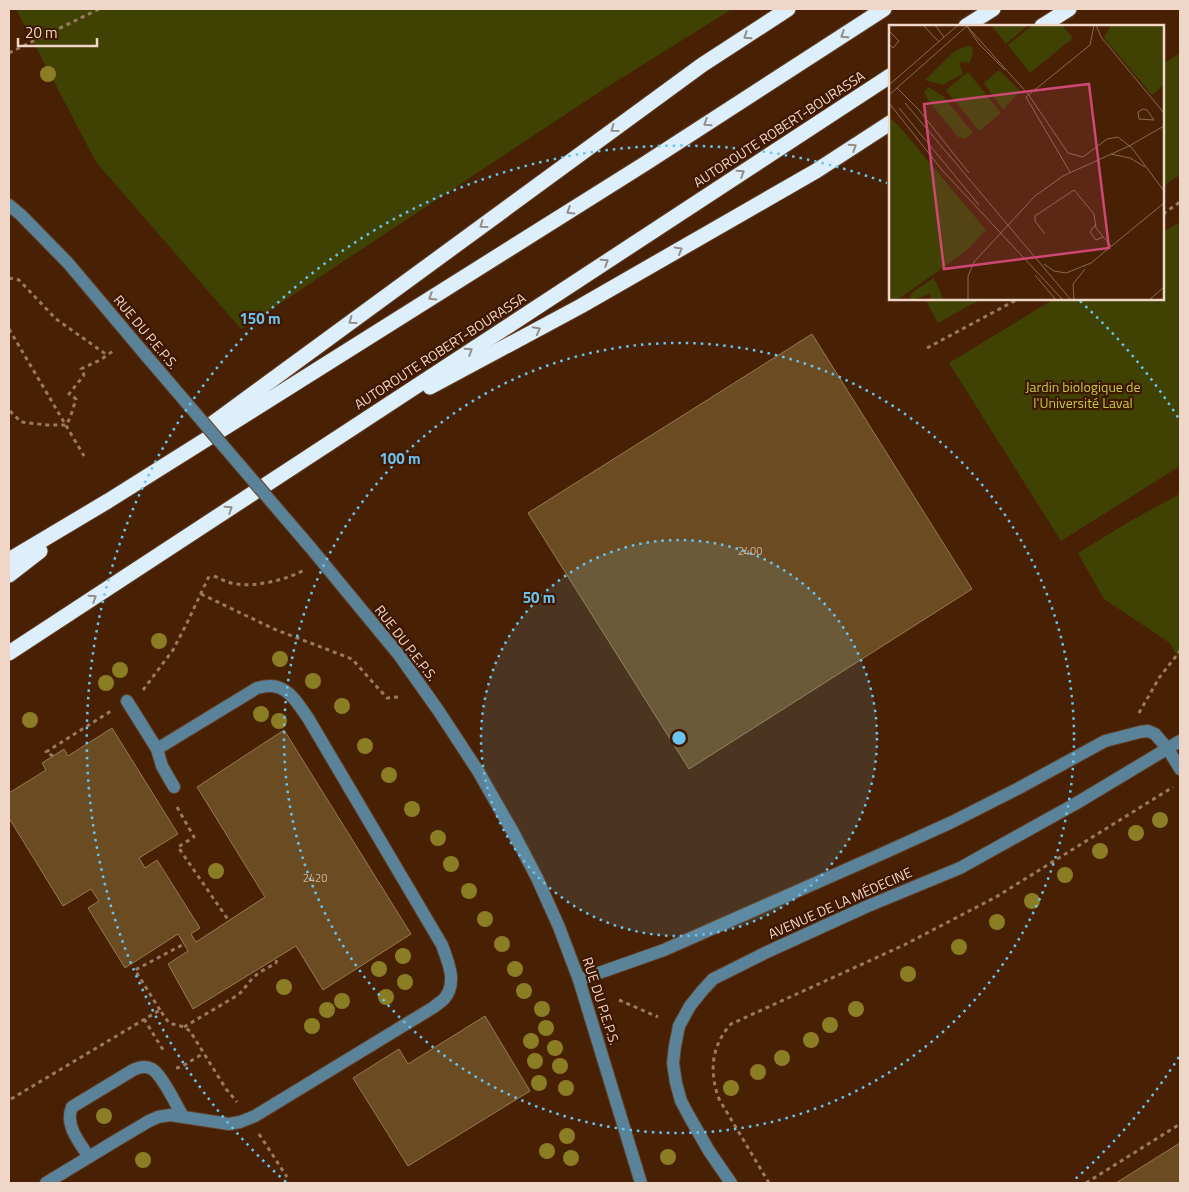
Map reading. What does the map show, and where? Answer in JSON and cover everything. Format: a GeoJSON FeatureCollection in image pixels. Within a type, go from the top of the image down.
{"type":"FeatureCollection","features":[{"type":"Feature","properties":{"kind":"highway"},"geometry":{"type":"LineString","coordinates":[[9,575],[694,71],[788,9]]}},
{"type":"Feature","properties":{"kind":"highway"},"geometry":{"type":"LineString","coordinates":[[9,560],[108,501],[629,174],[884,9]]}},
{"type":"Feature","properties":{"kind":"highway"},"geometry":{"type":"LineString","coordinates":[[968,25],[993,9]]}},
{"type":"Feature","properties":{"kind":"highway"},"geometry":{"type":"LineString","coordinates":[[1044,25],[1069,9]]}},
{"type":"Feature","properties":{"kind":"highway","name":"AUTOROUTE ROBERT-BOURASSA"},"geometry":{"type":"LineString","coordinates":[[9,653],[889,77]]}},
{"type":"Feature","properties":{"kind":"highway"},"geometry":{"type":"LineString","coordinates":[[340,436],[581,306],[816,171],[889,124]]}},
{"type":"Feature","properties":{"kind":"highway"},"geometry":{"type":"LineString","coordinates":[[9,659],[52,625]]}},
{"type":"Feature","properties":{"kind":"street","name":"RUE DU P.E.P.S."},"geometry":{"type":"LineString","coordinates":[[9,206],[21,215],[68,264],[310,547],[399,655],[478,771],[537,878],[580,980],[641,1183]]}},
{"type":"Feature","properties":{"kind":"street"},"geometry":{"type":"LineString","coordinates":[[46,1183],[158,1117],[170,1115],[183,1116],[229,1124],[255,1116],[434,1007],[444,1000],[449,990],[452,977],[442,945],[308,718],[292,695],[280,687],[257,688],[157,748]]}},
{"type":"Feature","properties":{"kind":"street"},"geometry":{"type":"LineString","coordinates":[[128,704],[157,748],[162,766],[174,787]]}},
{"type":"Feature","properties":{"kind":"street"},"geometry":{"type":"LineString","coordinates":[[580,980],[664,950],[952,822],[1105,741],[1148,731],[1155,734],[1168,749],[1180,769]]}},
{"type":"Feature","properties":{"kind":"street","name":"AVENUE DE LA MÉDECINE"},"geometry":{"type":"LineString","coordinates":[[731,1183],[708,1151],[688,1116],[681,1101],[673,1063],[679,1026],[690,1006],[713,979],[868,906],[960,868],[1074,804],[1180,741]]}},
{"type":"Feature","properties":{"kind":"street"},"geometry":{"type":"LineString","coordinates":[[89,1157],[73,1132],[69,1113],[72,1107],[142,1066],[152,1069],[159,1076],[183,1116]]}},
{"type":"Feature","properties":{"kind":"path"},"geometry":{"type":"LineString","coordinates":[[9,53],[99,9]]}},
{"type":"Feature","properties":{"kind":"path"},"geometry":{"type":"LineString","coordinates":[[1164,213],[1180,202]]}},
{"type":"Feature","properties":{"kind":"path"},"geometry":{"type":"LineString","coordinates":[[9,278],[18,280],[56,319],[107,356]]}},
{"type":"Feature","properties":{"kind":"path"},"geometry":{"type":"LineString","coordinates":[[927,348],[1016,300]]}},
{"type":"Feature","properties":{"kind":"path"},"geometry":{"type":"LineString","coordinates":[[9,329],[84,456]]}},
{"type":"Feature","properties":{"kind":"path"},"geometry":{"type":"LineString","coordinates":[[66,425],[76,399],[69,394],[84,375],[81,369],[107,356],[112,351]]}},
{"type":"Feature","properties":{"kind":"path"},"geometry":{"type":"LineString","coordinates":[[10,411],[21,422],[66,425]]}},
{"type":"Feature","properties":{"kind":"path"},"geometry":{"type":"LineString","coordinates":[[53,756],[46,752],[128,704],[153,679],[188,624],[201,594],[212,575],[235,584],[258,585],[297,574]]}},
{"type":"Feature","properties":{"kind":"path"},"geometry":{"type":"LineString","coordinates":[[201,594],[274,629],[352,659],[387,698],[398,697]]}},
{"type":"Feature","properties":{"kind":"path"},"geometry":{"type":"LineString","coordinates":[[1140,732],[1138,716],[1159,678],[1180,652]]}},
{"type":"Feature","properties":{"kind":"path"},"geometry":{"type":"LineString","coordinates":[[769,1183],[719,1099],[714,1086],[712,1070],[714,1056],[718,1042],[731,1024],[904,946],[996,897],[1180,782]]}},
{"type":"Feature","properties":{"kind":"path"},"geometry":{"type":"LineString","coordinates":[[175,804],[194,837],[178,847],[229,921]]}},
{"type":"Feature","properties":{"kind":"path"},"geometry":{"type":"LineString","coordinates":[[160,1010],[135,970],[184,944]]}},
{"type":"Feature","properties":{"kind":"path"},"geometry":{"type":"LineString","coordinates":[[184,1027],[238,995],[244,990],[250,980],[276,963],[278,957]]}},
{"type":"Feature","properties":{"kind":"path"},"geometry":{"type":"LineString","coordinates":[[619,1000],[658,1017]]}},
{"type":"Feature","properties":{"kind":"path"},"geometry":{"type":"LineString","coordinates":[[144,1019],[168,1057]]}},
{"type":"Feature","properties":{"kind":"path"},"geometry":{"type":"LineString","coordinates":[[173,1065],[178,1068],[181,1067],[204,1053]]}},
{"type":"Feature","properties":{"kind":"path"},"geometry":{"type":"LineString","coordinates":[[1086,1183],[1180,1124]]}},
{"type":"Feature","properties":{"kind":"green space"},"geometry":{"type":"Polygon","coordinates":[[[16,9],[732,9],[604,89],[241,329],[96,162],[16,9]]]}},
{"type":"Feature","properties":{"kind":"green space"},"geometry":{"type":"Polygon","coordinates":[[[1180,53],[1180,175],[1164,185],[1164,63],[1180,53]]]}},
{"type":"Feature","properties":{"kind":"green space","name":"Jardin biologique de l'Université Laval"},"geometry":{"type":"Polygon","coordinates":[[[1180,222],[1180,466],[1061,541],[949,363],[1052,300],[1164,300],[1164,231],[1180,222]]]}},
{"type":"Feature","properties":{"kind":"green space"},"geometry":{"type":"Polygon","coordinates":[[[926,300],[979,300],[938,323],[926,300]]]}},
{"type":"Feature","properties":{"kind":"green space"},"geometry":{"type":"Polygon","coordinates":[[[1180,494],[1180,661],[1170,643],[1104,599],[1078,553],[1132,520],[1180,494]]]}},
{"type":"Feature","properties":{"kind":"building"},"geometry":{"type":"Polygon","coordinates":[[[812,334],[972,589],[689,769],[528,513],[812,334]]]}},
{"type":"Feature","properties":{"kind":"building"},"geometry":{"type":"Polygon","coordinates":[[[112,728],[178,834],[139,858],[145,868],[157,860],[200,928],[191,934],[196,942],[265,897],[197,787],[284,730],[411,934],[323,990],[296,946],[193,1009],[168,964],[188,951],[178,934],[125,968],[88,908],[99,901],[91,889],[63,906],[9,818],[9,793],[46,770],[42,763],[64,749],[68,756],[112,728]]]}},
{"type":"Feature","properties":{"kind":"building"},"geometry":{"type":"Polygon","coordinates":[[[485,1016],[530,1091],[408,1166],[353,1078],[399,1049],[408,1064],[485,1016]]]}},
{"type":"Feature","properties":{"kind":"building"},"geometry":{"type":"Polygon","coordinates":[[[1180,1143],[1180,1183],[1116,1183],[1180,1143]]]}}]}
